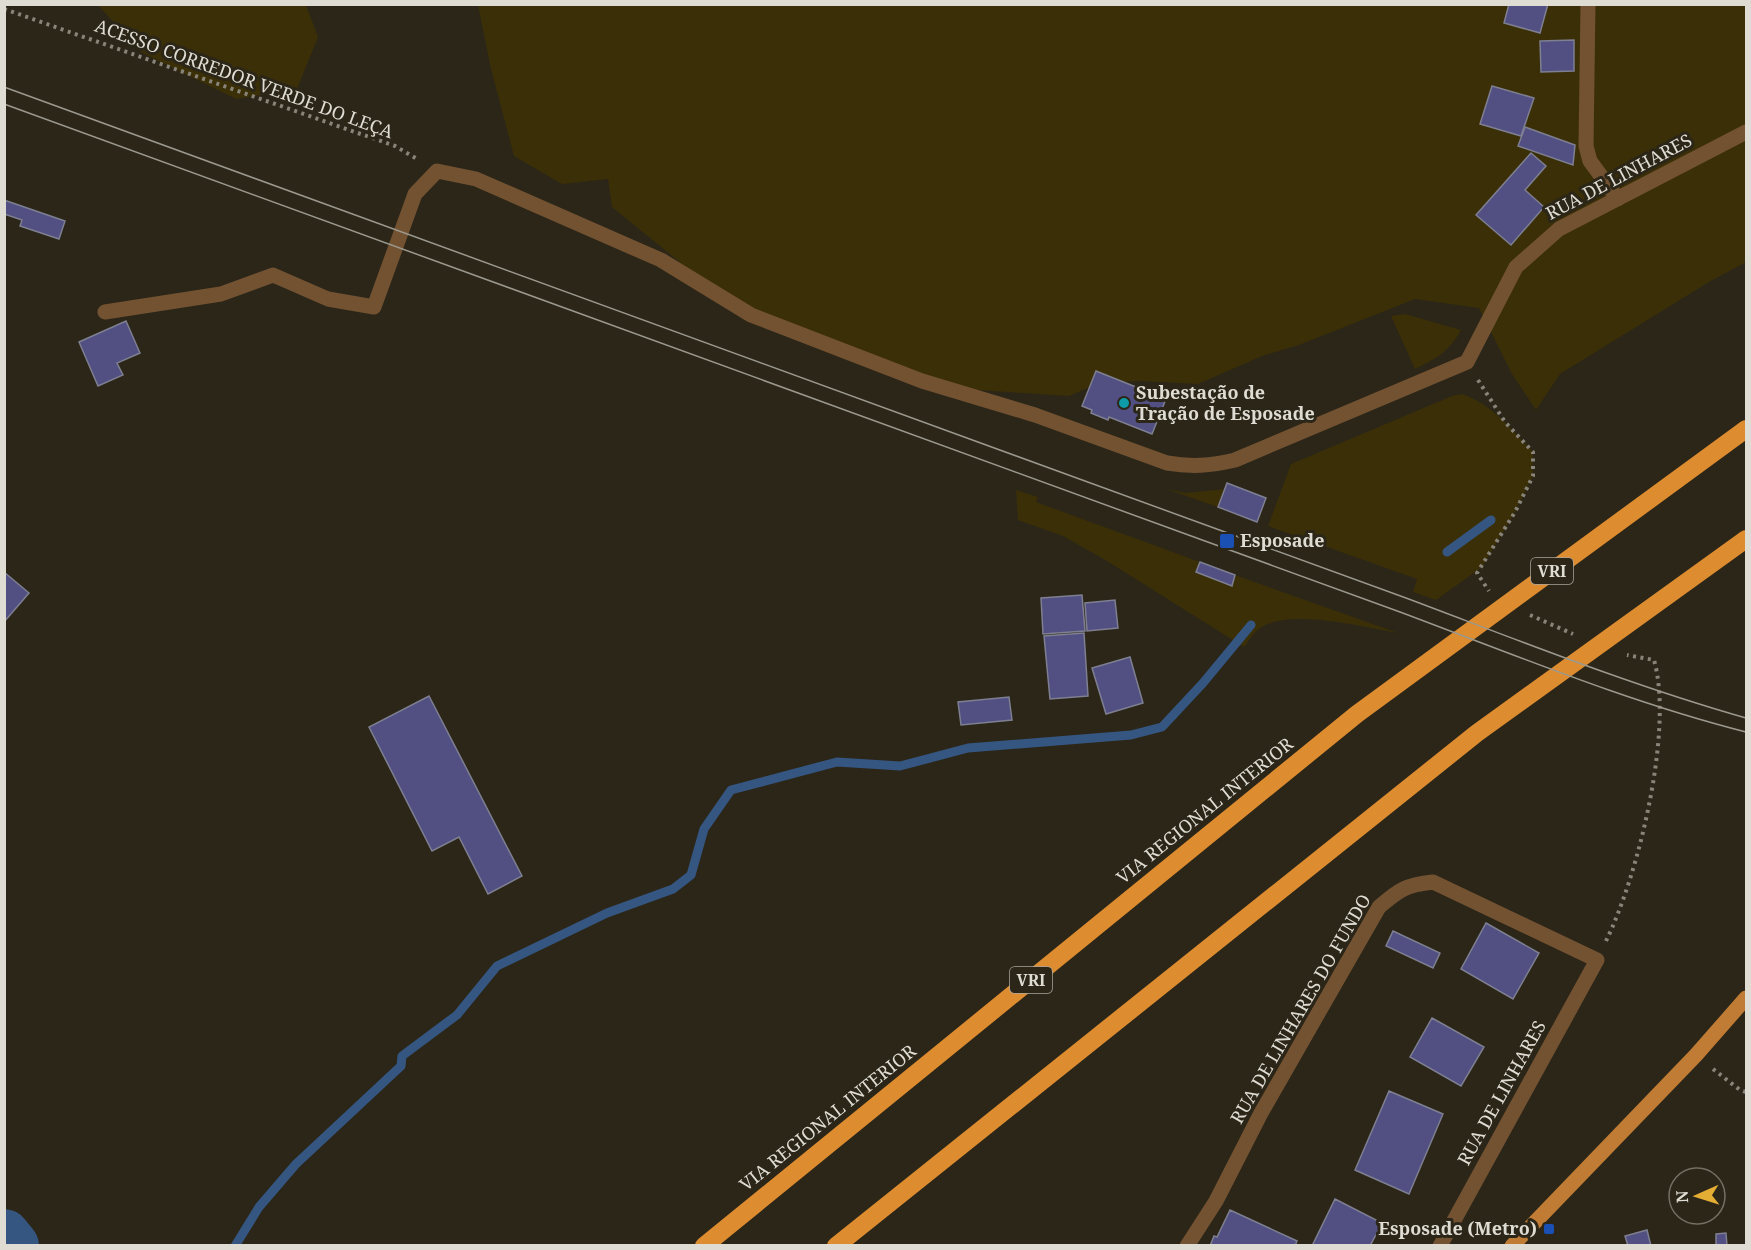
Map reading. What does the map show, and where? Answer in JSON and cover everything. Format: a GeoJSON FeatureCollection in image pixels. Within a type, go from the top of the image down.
{"type":"FeatureCollection","features":[{"type":"Feature","properties":{"kind":"highway","name":"VIA REGIONAL INTERIOR"},"geometry":{"type":"LineString","coordinates":[[704,1245],[1357,714],[1746,429]]}},
{"type":"Feature","properties":{"kind":"highway"},"geometry":{"type":"LineString","coordinates":[[836,1245],[1477,733],[1746,539]]}},
{"type":"Feature","properties":{"kind":"main road"},"geometry":{"type":"LineString","coordinates":[[1512,1245],[1696,1055],[1746,998]]}},
{"type":"Feature","properties":{"kind":"street"},"geometry":{"type":"LineString","coordinates":[[1588,4],[1586,146],[1590,161],[1618,199]]}},
{"type":"Feature","properties":{"kind":"street","name":"RUA DE LINHARES"},"geometry":{"type":"LineString","coordinates":[[437,171],[476,179],[661,260],[761,319],[922,381],[1035,415],[1167,463],[1187,467],[1207,466],[1235,460],[1467,362],[1516,267],[1559,229],[1746,132]]}},
{"type":"Feature","properties":{"kind":"street"},"geometry":{"type":"LineString","coordinates":[[105,312],[221,294],[273,275],[328,299],[374,307],[415,194],[437,171]]}},
{"type":"Feature","properties":{"kind":"street","name":"RUA DE LINHARES DO FUNDO"},"geometry":{"type":"LineString","coordinates":[[1187,1245],[1216,1201],[1261,1113],[1379,907],[1396,893],[1412,884],[1433,882],[1597,960]]}},
{"type":"Feature","properties":{"kind":"street","name":"RUA DE LINHARES"},"geometry":{"type":"LineString","coordinates":[[1440,1245],[1597,960]]}},
{"type":"Feature","properties":{"kind":"path","name":"ACESSO CORREDOR VERDE DO LEÇA"},"geometry":{"type":"LineString","coordinates":[[4,9],[395,147],[437,171]]}},
{"type":"Feature","properties":{"kind":"path"},"geometry":{"type":"LineString","coordinates":[[1696,1055],[1740,1090],[1746,1092]]}},
{"type":"Feature","properties":{"kind":"shaded area"},"geometry":{"type":"Polygon","coordinates":[[[98,5],[306,5],[318,37],[297,89],[236,99],[141,52],[98,5]]]}},
{"type":"Feature","properties":{"kind":"shaded area"},"geometry":{"type":"Polygon","coordinates":[[[478,5],[1746,5],[1746,262],[1709,282],[1560,374],[1536,410],[1512,374],[1479,308],[1415,299],[1299,345],[1262,356],[1198,384],[1140,381],[1099,383],[1069,396],[963,389],[811,345],[703,281],[612,207],[608,179],[562,184],[514,156],[491,69],[478,5]]]}},
{"type":"Feature","properties":{"kind":"shaded area"},"geometry":{"type":"Polygon","coordinates":[[[1405,314],[1461,330],[1442,354],[1415,369],[1391,316],[1405,314]]]}},
{"type":"Feature","properties":{"kind":"shaded area"},"geometry":{"type":"Polygon","coordinates":[[[1462,394],[1473,398],[1492,411],[1533,452],[1533,476],[1515,512],[1482,567],[1436,600],[1413,592],[1417,579],[1268,526],[1291,464],[1452,396],[1462,394]]]}},
{"type":"Feature","properties":{"kind":"shaded area"},"geometry":{"type":"Polygon","coordinates":[[[1166,489],[1186,493],[1225,489],[1218,507],[1166,489]]]}},
{"type":"Feature","properties":{"kind":"shaded area"},"geometry":{"type":"Polygon","coordinates":[[[1016,490],[1038,497],[1036,502],[1200,562],[1196,572],[1232,586],[1235,575],[1398,633],[1326,620],[1288,620],[1272,623],[1259,629],[1244,647],[1063,536],[1018,520],[1016,490]]]}},
{"type":"Feature","properties":{"kind":"building"},"geometry":{"type":"Polygon","coordinates":[[[1509,4],[1548,4],[1540,33],[1504,23],[1509,4]]]}},
{"type":"Feature","properties":{"kind":"building"},"geometry":{"type":"Polygon","coordinates":[[[1574,40],[1574,71],[1541,72],[1540,41],[1574,40]]]}},
{"type":"Feature","properties":{"kind":"building"},"geometry":{"type":"Polygon","coordinates":[[[1492,86],[1534,98],[1521,136],[1480,124],[1492,86]]]}},
{"type":"Feature","properties":{"kind":"building"},"geometry":{"type":"Polygon","coordinates":[[[1525,127],[1575,145],[1573,165],[1518,146],[1525,127]]]}},
{"type":"Feature","properties":{"kind":"building"},"geometry":{"type":"Polygon","coordinates":[[[1531,153],[1546,166],[1525,190],[1544,207],[1511,245],[1476,215],[1531,153]]]}},
{"type":"Feature","properties":{"kind":"building"},"geometry":{"type":"Polygon","coordinates":[[[4,200],[65,221],[59,239],[20,226],[22,220],[4,214],[4,200]]]}},
{"type":"Feature","properties":{"kind":"building"},"geometry":{"type":"Polygon","coordinates":[[[126,321],[140,353],[117,363],[123,375],[98,386],[79,342],[126,321]]]}},
{"type":"Feature","properties":{"kind":"building","name":"Subestação de Tração de Esposade"},"geometry":{"type":"Polygon","coordinates":[[[1096,371],[1166,399],[1152,434],[1109,417],[1108,420],[1091,413],[1092,410],[1082,406],[1096,371]]]}},
{"type":"Feature","properties":{"kind":"building"},"geometry":{"type":"Polygon","coordinates":[[[1227,483],[1266,498],[1257,522],[1218,507],[1227,483]]]}},
{"type":"Feature","properties":{"kind":"building"},"geometry":{"type":"Polygon","coordinates":[[[1200,562],[1235,575],[1232,586],[1196,572],[1200,562]]]}},
{"type":"Feature","properties":{"kind":"building"},"geometry":{"type":"Polygon","coordinates":[[[4,572],[29,593],[4,622],[4,572]]]}},
{"type":"Feature","properties":{"kind":"building"},"geometry":{"type":"Polygon","coordinates":[[[1082,595],[1085,631],[1043,634],[1041,598],[1082,595]]]}},
{"type":"Feature","properties":{"kind":"building"},"geometry":{"type":"Polygon","coordinates":[[[1115,600],[1118,628],[1087,631],[1085,603],[1115,600]]]}},
{"type":"Feature","properties":{"kind":"building"},"geometry":{"type":"Polygon","coordinates":[[[1084,633],[1088,696],[1050,699],[1044,636],[1084,633]]]}},
{"type":"Feature","properties":{"kind":"building"},"geometry":{"type":"Polygon","coordinates":[[[1130,657],[1143,703],[1106,714],[1092,668],[1130,657]]]}},
{"type":"Feature","properties":{"kind":"building"},"geometry":{"type":"Polygon","coordinates":[[[429,696],[522,876],[488,894],[459,837],[432,851],[369,727],[429,696]]]}},
{"type":"Feature","properties":{"kind":"building"},"geometry":{"type":"Polygon","coordinates":[[[1009,697],[1012,720],[961,725],[958,702],[1009,697]]]}},
{"type":"Feature","properties":{"kind":"building"},"geometry":{"type":"Polygon","coordinates":[[[1486,923],[1539,953],[1513,999],[1461,969],[1486,923]]]}},
{"type":"Feature","properties":{"kind":"building"},"geometry":{"type":"Polygon","coordinates":[[[1393,931],[1440,953],[1433,968],[1386,946],[1393,931]]]}},
{"type":"Feature","properties":{"kind":"building"},"geometry":{"type":"Polygon","coordinates":[[[1432,1018],[1484,1047],[1461,1086],[1410,1057],[1432,1018]]]}},
{"type":"Feature","properties":{"kind":"building"},"geometry":{"type":"Polygon","coordinates":[[[1389,1091],[1443,1114],[1409,1194],[1355,1170],[1389,1091]]]}},
{"type":"Feature","properties":{"kind":"building"},"geometry":{"type":"Polygon","coordinates":[[[1335,1199],[1382,1223],[1370,1246],[1312,1246],[1335,1199]]]}},
{"type":"Feature","properties":{"kind":"building"},"geometry":{"type":"Polygon","coordinates":[[[1230,1210],[1297,1241],[1295,1246],[1210,1246],[1230,1210]]]}},
{"type":"Feature","properties":{"kind":"building"},"geometry":{"type":"Polygon","coordinates":[[[1647,1230],[1651,1246],[1628,1246],[1625,1236],[1647,1230]]]}},
{"type":"Feature","properties":{"kind":"building"},"geometry":{"type":"Polygon","coordinates":[[[1726,1233],[1727,1246],[1716,1246],[1716,1234],[1726,1233]]]}},
{"type":"Feature","properties":{"kind":"waterway"},"geometry":{"type":"LineString","coordinates":[[1447,552],[1491,520]]}},
{"type":"Feature","properties":{"kind":"waterway"},"geometry":{"type":"LineString","coordinates":[[235,1246],[259,1207],[296,1164],[401,1066],[402,1056],[457,1015],[497,966],[607,913],[673,889],[691,875],[704,829],[731,790],[837,762],[900,766],[968,748],[1131,735],[1162,727],[1203,683],[1251,625]]}},
{"type":"Feature","properties":{"kind":"waterway"},"geometry":{"type":"LineString","coordinates":[[4,1235],[13,1246]]}},
{"type":"Feature","properties":{"kind":"tram line"},"geometry":{"type":"LineString","coordinates":[[4,87],[1574,661],[1746,718]]}},
{"type":"Feature","properties":{"kind":"tram line"},"geometry":{"type":"LineString","coordinates":[[4,104],[1400,612],[1572,677],[1658,707],[1746,732]]}},
{"type":"Feature","properties":{"kind":"place","name":"Subestação de Tração de Esposade"},"geometry":{"type":"Point","coordinates":[1124,403]}},
{"type":"Feature","properties":{"kind":"place","name":"Esposade"},"geometry":{"type":"Point","coordinates":[1227,541]}},
{"type":"Feature","properties":{"kind":"place","name":"Esposade (Metro)"},"geometry":{"type":"Point","coordinates":[1549,1229]}}]}
